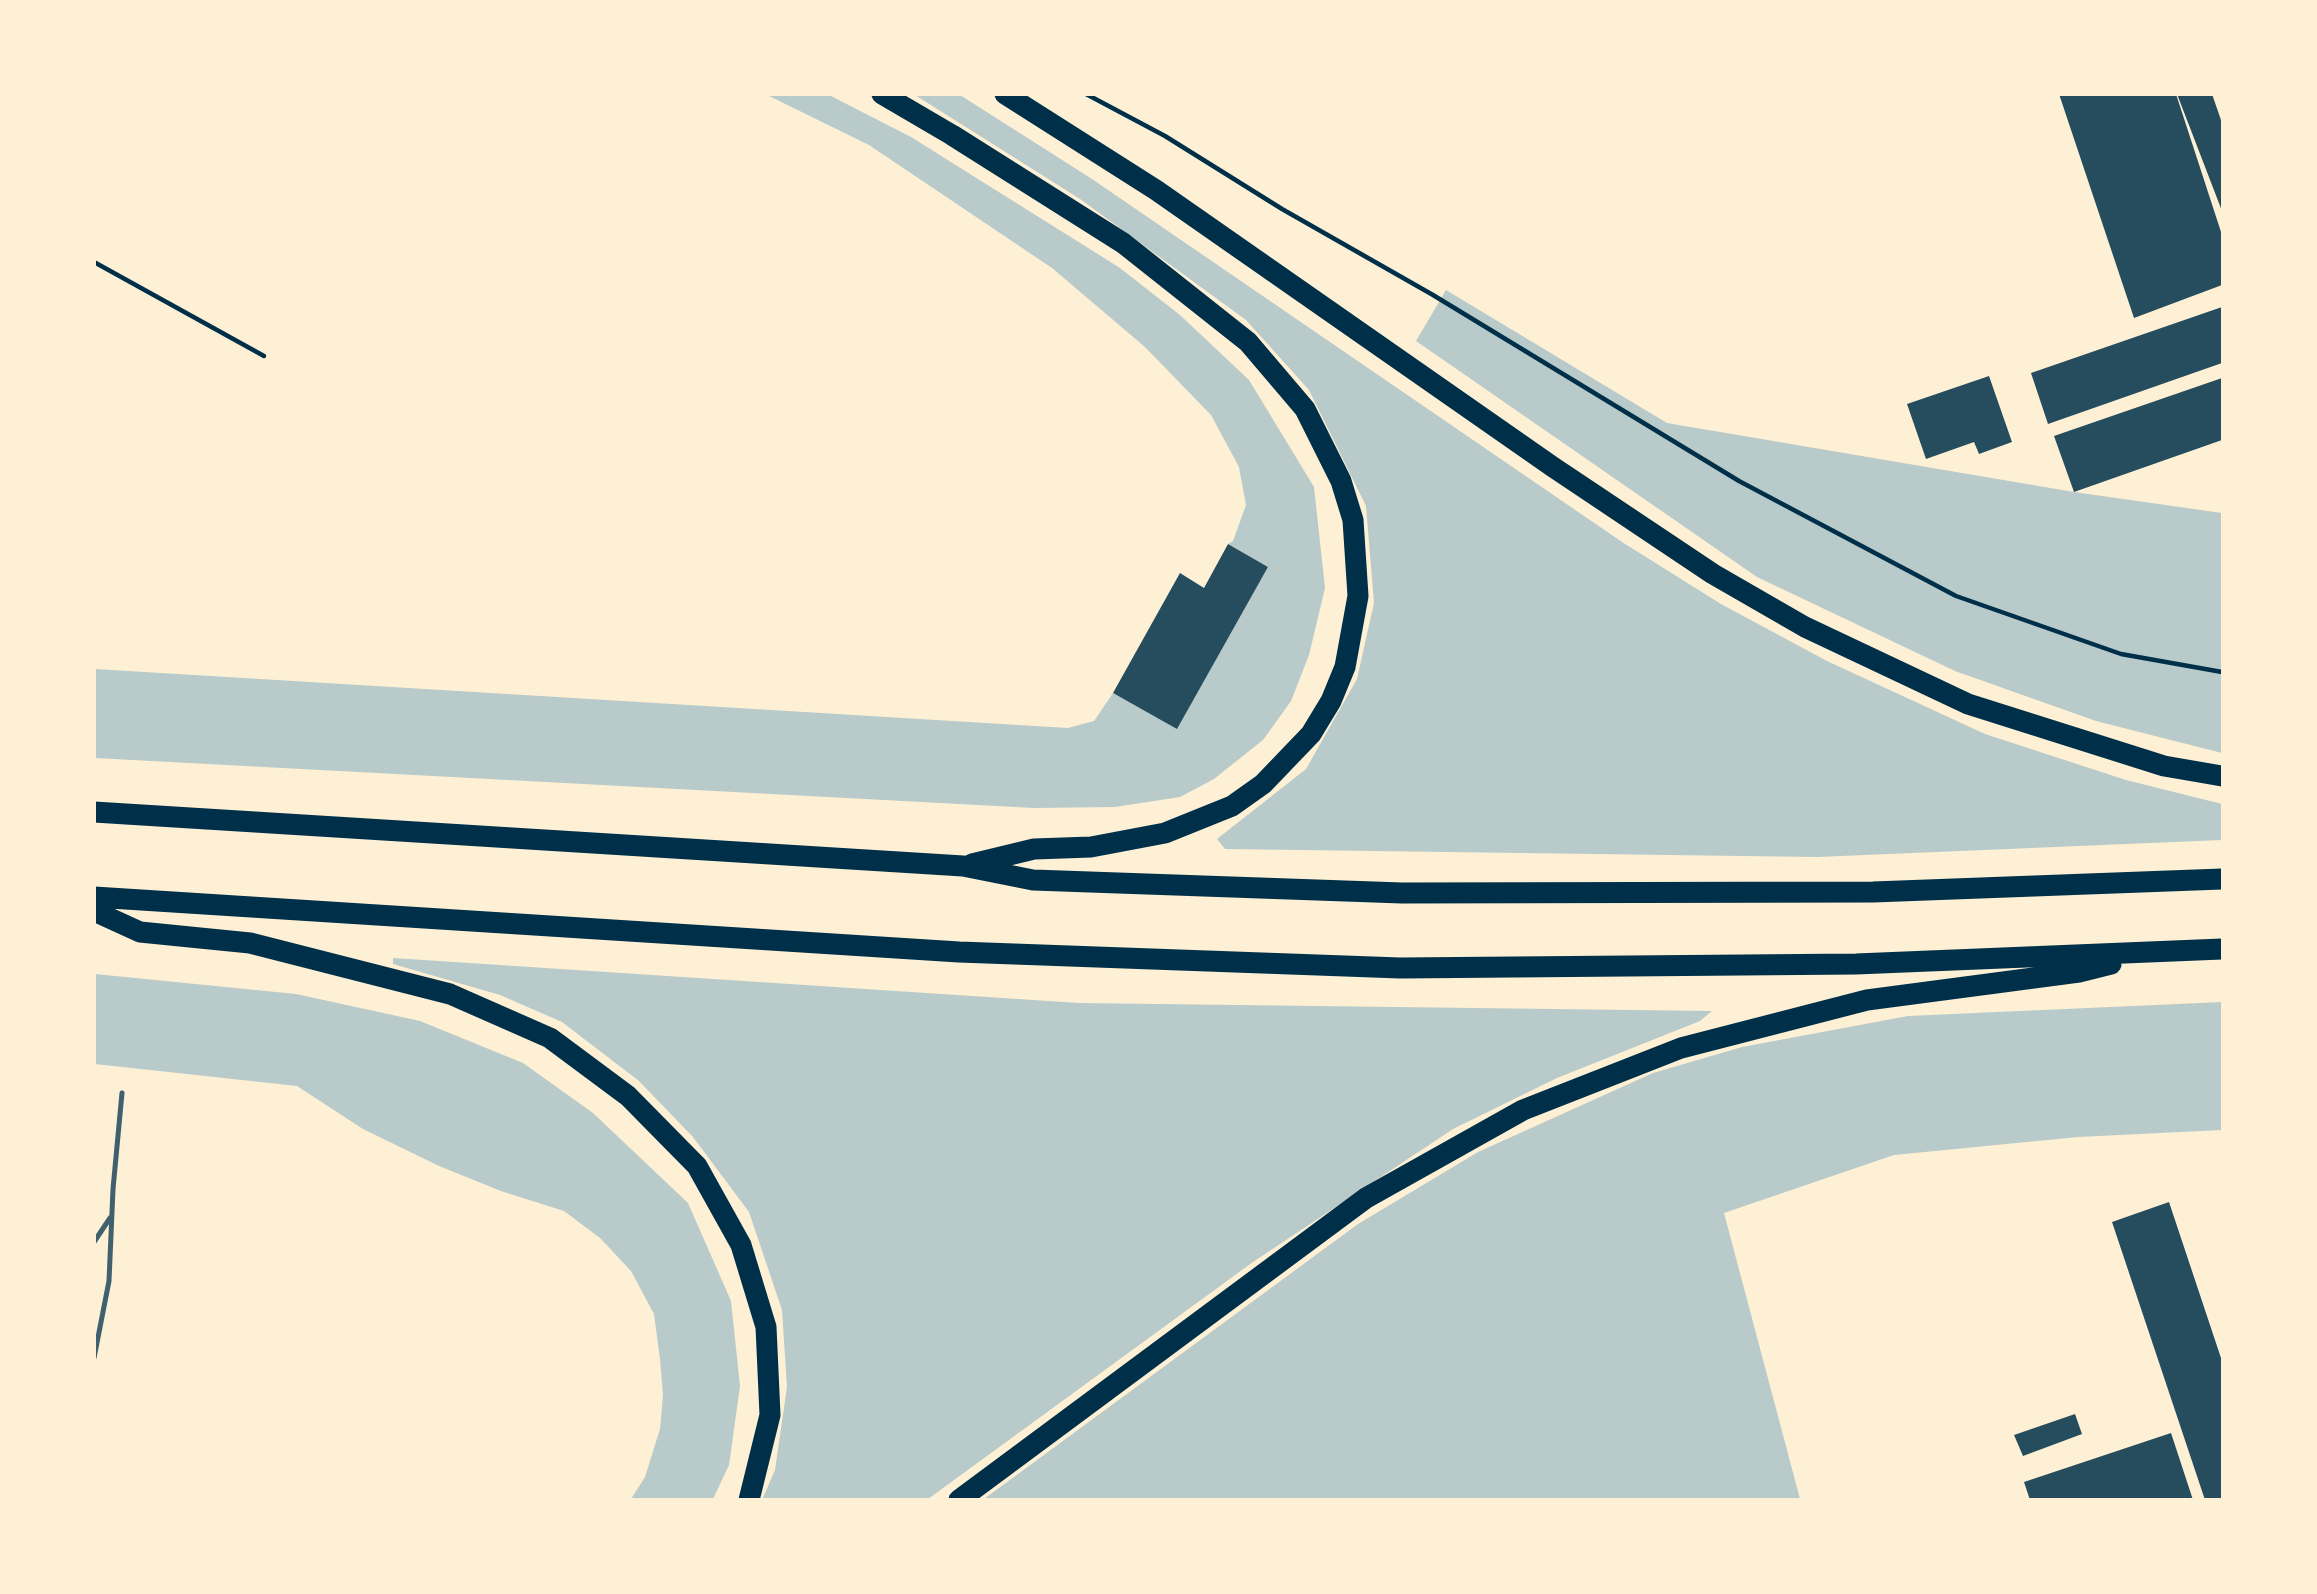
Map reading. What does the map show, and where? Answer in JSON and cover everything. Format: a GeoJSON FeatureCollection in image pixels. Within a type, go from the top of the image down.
{"type":"FeatureCollection","features":[{"type":"Feature","properties":{"kind":"highway"},"geometry":{"type":"LineString","coordinates":[[881,94],[952,135],[1123,243],[1248,342],[1304,409],[1341,481],[1353,520],[1358,558],[1358,596],[1353,633],[1335,690],[1311,734],[1263,783],[1232,806],[1165,833],[1091,847],[1034,849],[963,866]]}},
{"type":"Feature","properties":{"kind":"highway"},"geometry":{"type":"LineString","coordinates":[[1005,94],[1156,190],[1553,467],[1713,574],[1805,627],[1968,704],[2052,733],[2164,766],[2222,776]]}},
{"type":"Feature","properties":{"kind":"highway"},"geometry":{"type":"LineString","coordinates":[[94,812],[963,866],[1033,880],[1402,893],[1873,892],[2222,879]]}},
{"type":"Feature","properties":{"kind":"highway"},"geometry":{"type":"LineString","coordinates":[[94,897],[960,952],[1400,968],[1856,964],[2154,954],[2222,949]]}},
{"type":"Feature","properties":{"kind":"highway"},"geometry":{"type":"LineString","coordinates":[[94,911],[140,932],[250,943],[450,994],[550,1038],[628,1096],[697,1167],[741,1245],[763,1315],[766,1327],[770,1415],[749,1500]]}},
{"type":"Feature","properties":{"kind":"highway"},"geometry":{"type":"LineString","coordinates":[[959,1500],[1366,1198],[1524,1110],[1681,1048],[1867,1000],[2079,972],[2154,954]]}},
{"type":"Feature","properties":{"kind":"lane"},"geometry":{"type":"LineString","coordinates":[[94,1358],[109,1281],[122,1093]]}},
{"type":"Feature","properties":{"kind":"lane"},"geometry":{"type":"LineString","coordinates":[[94,1242],[112,1216]]}},
{"type":"Feature","properties":{"kind":"path"},"geometry":{"type":"LineString","coordinates":[[1086,94],[1165,136],[1739,481],[1956,596],[2121,654],[2222,672]]}},
{"type":"Feature","properties":{"kind":"path"},"geometry":{"type":"LineString","coordinates":[[94,262],[264,356]]}},
{"type":"Feature","properties":{"kind":"shaded area"},"geometry":{"type":"Polygon","coordinates":[[[767,95],[829,95],[911,137],[1120,268],[1180,315],[1249,380],[1314,487],[1325,588],[1309,655],[1291,701],[1263,740],[1214,779],[1180,797],[1115,807],[1034,808],[95,758],[95,669],[1068,728],[1094,721],[1113,693],[1177,728],[1268,567],[1228,544],[1233,541],[1246,505],[1239,467],[1211,415],[1145,347],[1052,268],[869,145],[767,95]]]}},
{"type":"Feature","properties":{"kind":"shaded area"},"geometry":{"type":"Polygon","coordinates":[[[915,95],[960,95],[1092,179],[1622,542],[1721,604],[1827,661],[1985,734],[2126,780],[2222,804],[2222,840],[1817,857],[1225,849],[1217,839],[1306,769],[1357,679],[1374,603],[1366,506],[1309,390],[1246,320],[1080,199],[915,95]]]}},
{"type":"Feature","properties":{"kind":"shaded area"},"geometry":{"type":"Polygon","coordinates":[[[1446,290],[1667,423],[2074,492],[2222,513],[2222,753],[2096,721],[1955,671],[1757,577],[1416,341],[1446,290]]]}},
{"type":"Feature","properties":{"kind":"shaded area"},"geometry":{"type":"Polygon","coordinates":[[[393,958],[1079,1003],[1712,1011],[1700,1021],[1557,1078],[1453,1129],[1253,1262],[928,1499],[762,1500],[775,1470],[787,1387],[782,1310],[749,1212],[693,1137],[639,1081],[562,1022],[500,995],[393,964],[393,958]]]}},
{"type":"Feature","properties":{"kind":"shaded area"},"geometry":{"type":"Polygon","coordinates":[[[95,974],[296,994],[420,1021],[523,1063],[593,1113],[688,1203],[731,1301],[740,1386],[729,1465],[713,1499],[631,1499],[645,1477],[660,1429],[663,1395],[660,1359],[654,1314],[631,1271],[600,1238],[564,1211],[501,1191],[439,1166],[363,1129],[297,1086],[95,1064],[95,974]]]}},
{"type":"Feature","properties":{"kind":"shaded area"},"geometry":{"type":"Polygon","coordinates":[[[2222,1002],[2222,1130],[2078,1137],[1894,1155],[1724,1213],[1800,1499],[984,1499],[1358,1224],[1478,1152],[1653,1073],[1742,1047],[1908,1016],[2222,1002]]]}},
{"type":"Feature","properties":{"kind":"building"},"geometry":{"type":"Polygon","coordinates":[[[2059,94],[2176,94],[2222,235],[2222,285],[2134,318],[2059,94]]]}},
{"type":"Feature","properties":{"kind":"building"},"geometry":{"type":"Polygon","coordinates":[[[2177,94],[2212,94],[2222,123],[2222,211],[2177,94]]]}},
{"type":"Feature","properties":{"kind":"building"},"geometry":{"type":"Polygon","coordinates":[[[2222,307],[2222,363],[2048,424],[2031,373],[2222,307]]]}},
{"type":"Feature","properties":{"kind":"building"},"geometry":{"type":"Polygon","coordinates":[[[1989,376],[2012,442],[1979,454],[1974,442],[1926,459],[1907,404],[1989,376]]]}},
{"type":"Feature","properties":{"kind":"building"},"geometry":{"type":"Polygon","coordinates":[[[2222,378],[2222,440],[2074,492],[2054,436],[2222,378]]]}},
{"type":"Feature","properties":{"kind":"building"},"geometry":{"type":"Polygon","coordinates":[[[1228,544],[1268,567],[1177,729],[1113,693],[1180,573],[1204,588],[1228,544]]]}},
{"type":"Feature","properties":{"kind":"building"},"geometry":{"type":"Polygon","coordinates":[[[2169,1202],[2222,1361],[2222,1500],[2205,1500],[2112,1222],[2169,1202]]]}},
{"type":"Feature","properties":{"kind":"building"},"geometry":{"type":"Polygon","coordinates":[[[2075,1414],[2082,1434],[2023,1456],[2014,1435],[2075,1414]]]}},
{"type":"Feature","properties":{"kind":"building"},"geometry":{"type":"Polygon","coordinates":[[[2171,1433],[2193,1500],[2030,1500],[2024,1482],[2171,1433]]]}}]}
